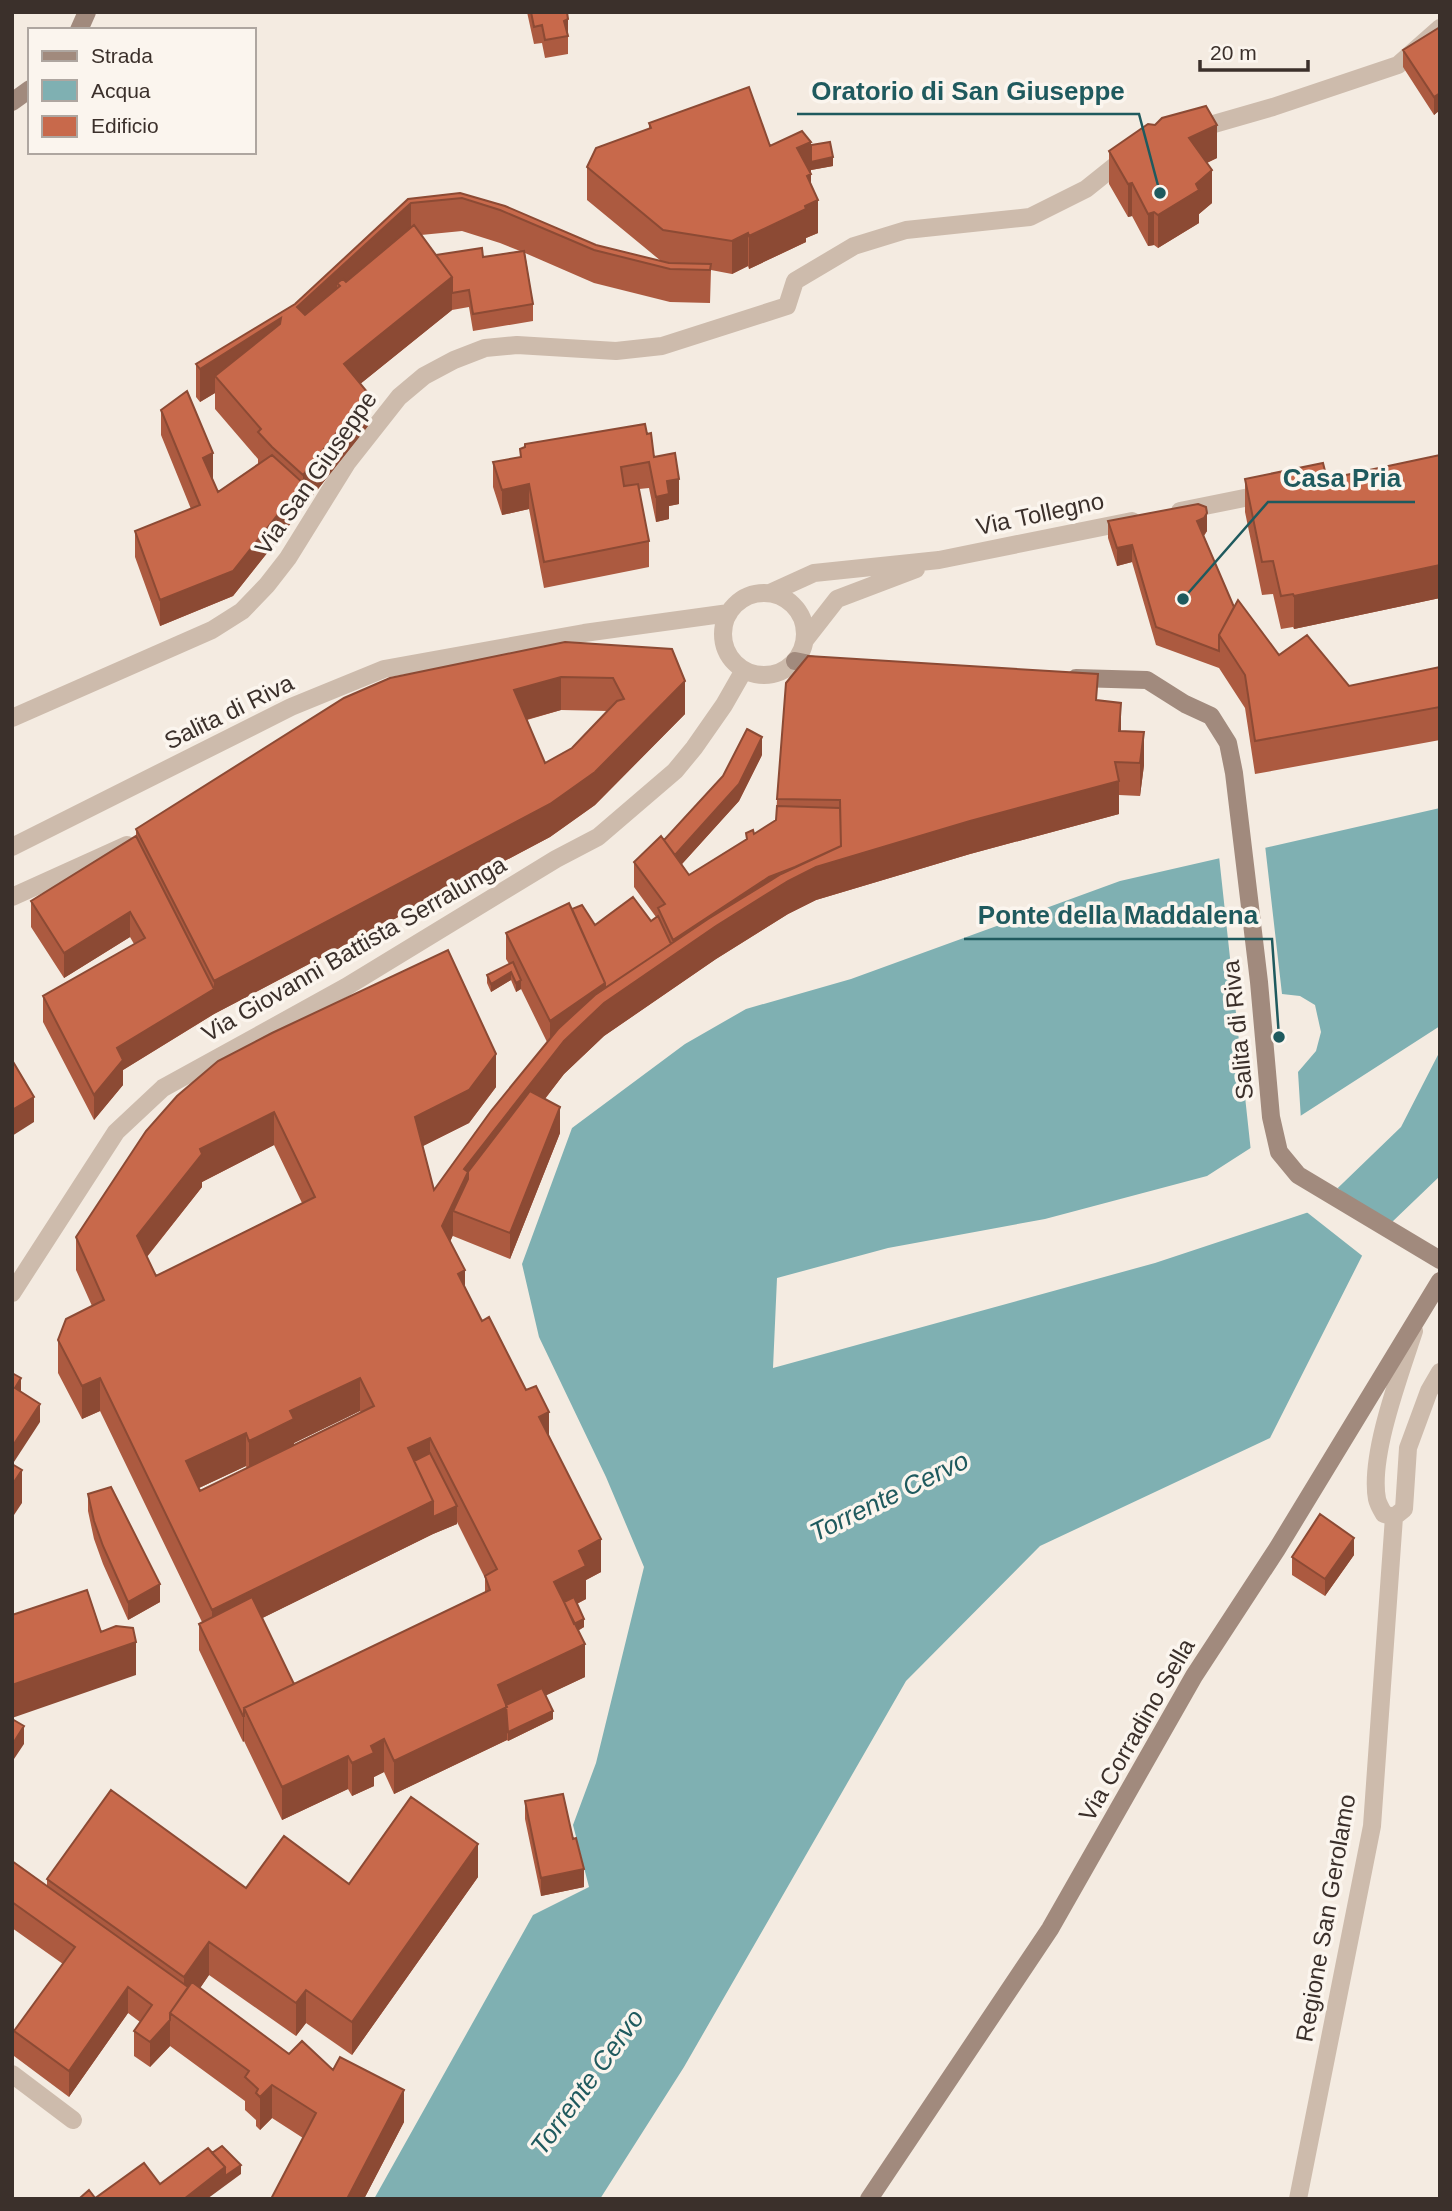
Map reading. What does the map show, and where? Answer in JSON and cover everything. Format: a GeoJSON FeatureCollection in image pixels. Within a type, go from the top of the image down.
{"type":"FeatureCollection","features":[{"type":"Feature","properties":{"kind":"main road"},"geometry":{"type":"LineString","coordinates":[[80,28],[88,12]]}},
{"type":"Feature","properties":{"kind":"main road"},"geometry":{"type":"LineString","coordinates":[[12,102],[28,90]]}},
{"type":"Feature","properties":{"kind":"main road"},"geometry":{"type":"LineString","coordinates":[[795,662],[837,669]]}},
{"type":"Feature","properties":{"kind":"main road","name":"Salita di Riva"},"geometry":{"type":"LineString","coordinates":[[1055,678],[1147,680],[1185,704],[1211,716],[1228,743],[1234,773],[1259,982],[1271,1117],[1279,1152],[1298,1175],[1440,1260]]}},
{"type":"Feature","properties":{"kind":"main road","name":"Via Corradino Sella"},"geometry":{"type":"LineString","coordinates":[[869,2199],[1050,1929],[1194,1676],[1277,1549],[1440,1281]]}},
{"type":"Feature","properties":{"kind":"street"},"geometry":{"type":"LineString","coordinates":[[1182,133],[1273,107],[1398,65],[1440,28]]}},
{"type":"Feature","properties":{"kind":"street","name":"Via San Giuseppe"},"geometry":{"type":"LineString","coordinates":[[12,718],[212,630],[242,611],[288,558],[346,463],[399,397],[424,376],[454,360],[485,348],[517,345],[616,351],[650,347],[718,329],[787,306],[795,281],[854,246],[906,230],[1030,217],[1086,190],[1143,144]]}},
{"type":"Feature","properties":{"kind":"street","name":"Via Tollegno"},"geometry":{"type":"LineString","coordinates":[[770,593],[814,573],[939,560],[1291,488]]}},
{"type":"Feature","properties":{"kind":"street","name":"Via Tollegno"},"geometry":{"type":"LineString","coordinates":[[805,640],[837,599],[939,560]]}},
{"type":"Feature","properties":{"kind":"street"},"geometry":{"type":"LineString","coordinates":[[770,593],[793,604],[805,627],[805,640],[795,662],[785,670],[771,675],[757,675],[733,662],[726,651],[724,625],[736,604],[746,597],[770,593]]}},
{"type":"Feature","properties":{"kind":"street","name":"Salita di Riva"},"geometry":{"type":"LineString","coordinates":[[12,847],[291,707],[384,669],[584,633],[729,613]]}},
{"type":"Feature","properties":{"kind":"street","name":"Salita di Riva"},"geometry":{"type":"LineString","coordinates":[[446,678],[479,653]]}},
{"type":"Feature","properties":{"kind":"street","name":"Via Giovanni Battista Serralunga"},"geometry":{"type":"LineString","coordinates":[[13,1288],[116,1132],[163,1088],[346,986],[556,859],[598,837],[675,771],[724,705],[744,670]]}},
{"type":"Feature","properties":{"kind":"street"},"geometry":{"type":"LineString","coordinates":[[12,897],[142,838]]}},
{"type":"Feature","properties":{"kind":"street"},"geometry":{"type":"LineString","coordinates":[[1394,1517],[1384,1514],[1377,1501],[1377,1469],[1389,1408],[1419,1314]]}},
{"type":"Feature","properties":{"kind":"street","name":"Regione San Gerolamo"},"geometry":{"type":"LineString","coordinates":[[1298,2199],[1372,1826],[1394,1517],[1404,1509],[1408,1448],[1429,1391],[1440,1372]]}},
{"type":"Feature","properties":{"kind":"street"},"geometry":{"type":"LineString","coordinates":[[12,2074],[73,2120]]}},
{"type":"Feature","properties":{"kind":"water","name":"Torrente Cervo"},"geometry":{"type":"Polygon","coordinates":[[[1440,808],[1440,1026],[1207,1176],[1045,1219],[888,1248],[777,1278],[773,1368],[1155,1263],[1315,1210],[1401,1127],[1440,1051],[1440,1176],[1367,1246],[1270,1438],[1040,1546],[906,1681],[684,2067],[600,2199],[374,2199],[533,1915],[589,1887],[573,1825],[596,1763],[644,1567],[606,1477],[539,1337],[522,1264],[572,1128],[685,1044],[746,1009],[851,979],[1120,881],[1440,808]]]}},
{"type":"Feature","properties":{"kind":"pier"},"geometry":{"type":"Polygon","coordinates":[[[1265,845],[1282,994],[1300,996],[1315,1005],[1321,1032],[1316,1051],[1298,1072],[1301,1120],[1251,1152],[1219,856],[1265,845]]]}},
{"type":"Feature","properties":{"kind":"pier"},"geometry":{"type":"Polygon","coordinates":[[[1335,1186],[1390,1229],[1370,1248],[1365,1258],[1304,1210],[1313,1207],[1335,1186]]]}},
{"type":"Feature","properties":{"kind":"building"},"geometry":{"type":"Polygon","coordinates":[[[531,12],[567,12],[568,19],[564,21],[568,36],[545,40],[542,25],[534,27],[531,12]]]}},
{"type":"Feature","properties":{"kind":"building"},"geometry":{"type":"Polygon","coordinates":[[[1440,27],[1440,93],[1434,97],[1403,50],[1440,27]]]}},
{"type":"Feature","properties":{"kind":"building"},"geometry":{"type":"Polygon","coordinates":[[[749,87],[770,146],[802,131],[811,142],[797,148],[811,174],[807,176],[818,200],[805,206],[806,209],[749,236],[748,233],[732,241],[663,230],[587,167],[596,148],[651,128],[649,123],[749,87]]]}},
{"type":"Feature","properties":{"kind":"building"},"geometry":{"type":"Polygon","coordinates":[[[1206,106],[1217,125],[1189,138],[1212,170],[1196,184],[1199,190],[1158,215],[1154,212],[1148,214],[1132,183],[1128,184],[1109,151],[1148,124],[1155,125],[1162,118],[1206,106]]]}},
{"type":"Feature","properties":{"kind":"building"},"geometry":{"type":"Polygon","coordinates":[[[830,142],[833,157],[811,162],[811,145],[830,142]]]}},
{"type":"Feature","properties":{"kind":"building"},"geometry":{"type":"Polygon","coordinates":[[[460,193],[505,206],[596,245],[669,263],[711,264],[710,270],[670,269],[594,250],[500,210],[462,198],[411,203],[297,307],[305,315],[340,286],[337,283],[343,279],[346,282],[414,225],[452,277],[344,364],[368,393],[303,475],[258,432],[261,429],[215,376],[280,324],[281,318],[200,369],[196,364],[295,304],[408,199],[460,193]]]}},
{"type":"Feature","properties":{"kind":"building"},"geometry":{"type":"Polygon","coordinates":[[[482,248],[483,257],[524,251],[533,304],[473,314],[469,290],[452,293],[452,277],[436,255],[482,248]]]}},
{"type":"Feature","properties":{"kind":"building"},"geometry":{"type":"Polygon","coordinates":[[[187,391],[213,453],[203,458],[218,492],[272,455],[303,483],[233,571],[160,600],[135,531],[200,505],[161,410],[187,391]]]}},
{"type":"Feature","properties":{"kind":"building"},"geometry":{"type":"Polygon","coordinates":[[[645,424],[647,434],[651,433],[654,457],[675,453],[679,479],[667,481],[669,494],[656,497],[649,462],[621,467],[624,486],[638,484],[649,541],[544,562],[529,484],[502,490],[493,462],[521,457],[520,449],[525,447],[525,444],[645,424]]]}},
{"type":"Feature","properties":{"kind":"building"},"geometry":{"type":"Polygon","coordinates":[[[1440,455],[1440,565],[1294,596],[1281,596],[1273,561],[1262,562],[1245,479],[1323,463],[1327,479],[1440,455]]]}},
{"type":"Feature","properties":{"kind":"building"},"geometry":{"type":"Polygon","coordinates":[[[1198,504],[1206,507],[1204,518],[1197,521],[1234,607],[1219,635],[1219,651],[1156,627],[1132,545],[1117,548],[1108,521],[1198,504]]]}},
{"type":"Feature","properties":{"kind":"building"},"geometry":{"type":"Polygon","coordinates":[[[1238,600],[1279,655],[1307,635],[1349,686],[1440,667],[1440,707],[1255,741],[1245,675],[1219,635],[1238,600]]]}},
{"type":"Feature","properties":{"kind":"building"},"geometry":{"type":"Polygon","coordinates":[[[565,642],[672,649],[685,681],[595,772],[550,804],[214,981],[136,829],[344,698],[390,678],[565,642]],[[561,677],[514,690],[545,763],[572,748],[617,701],[624,699],[613,678],[561,677]]]}},
{"type":"Feature","properties":{"kind":"building"},"geometry":{"type":"Polygon","coordinates":[[[808,656],[1098,674],[1096,700],[1121,703],[1119,731],[1144,732],[1140,763],[1115,762],[1119,781],[970,821],[816,867],[788,881],[716,926],[604,1003],[564,1041],[464,1169],[468,1172],[442,1226],[465,1270],[458,1274],[482,1321],[489,1317],[526,1390],[536,1386],[549,1412],[539,1417],[601,1539],[579,1551],[586,1566],[554,1582],[585,1644],[498,1685],[507,1707],[394,1761],[384,1739],[371,1746],[374,1753],[352,1763],[348,1756],[282,1787],[244,1708],[490,1590],[485,1576],[497,1569],[430,1438],[408,1448],[433,1501],[212,1610],[100,1378],[82,1386],[58,1340],[66,1319],[104,1300],[76,1237],[146,1131],[177,1096],[218,1061],[448,950],[496,1054],[469,1090],[415,1117],[434,1190],[491,1111],[558,1029],[595,995],[781,874],[841,846],[840,800],[777,799],[786,683],[808,656]],[[274,1112],[200,1149],[202,1154],[137,1236],[156,1276],[315,1197],[274,1112]],[[360,1378],[290,1411],[294,1419],[249,1441],[246,1433],[186,1461],[200,1491],[374,1406],[360,1378]]]}},
{"type":"Feature","properties":{"kind":"building"},"geometry":{"type":"Polygon","coordinates":[[[747,729],[762,737],[739,784],[675,855],[664,840],[723,776],[747,729]]]}},
{"type":"Feature","properties":{"kind":"building"},"geometry":{"type":"Polygon","coordinates":[[[777,806],[840,808],[841,846],[769,877],[673,940],[658,908],[665,904],[634,862],[661,836],[689,875],[747,839],[746,833],[753,830],[754,834],[776,820],[777,806]]]}},
{"type":"Feature","properties":{"kind":"building"},"geometry":{"type":"Polygon","coordinates":[[[136,836],[214,989],[117,1048],[123,1060],[94,1095],[43,996],[145,938],[130,912],[64,953],[31,901],[136,836]]]}},
{"type":"Feature","properties":{"kind":"building"},"geometry":{"type":"Polygon","coordinates":[[[633,897],[651,921],[658,916],[671,944],[605,988],[572,909],[582,905],[595,925],[633,897]]]}},
{"type":"Feature","properties":{"kind":"building"},"geometry":{"type":"Polygon","coordinates":[[[569,903],[605,983],[550,1021],[506,933],[569,903]]]}},
{"type":"Feature","properties":{"kind":"building"},"geometry":{"type":"Polygon","coordinates":[[[513,962],[521,980],[516,983],[511,972],[491,984],[487,975],[513,962]]]}},
{"type":"Feature","properties":{"kind":"building"},"geometry":{"type":"Polygon","coordinates":[[[12,1060],[34,1097],[12,1110],[12,1060]]]}},
{"type":"Feature","properties":{"kind":"building"},"geometry":{"type":"Polygon","coordinates":[[[530,1091],[560,1107],[510,1233],[453,1211],[468,1179],[468,1172],[530,1091]]]}},
{"type":"Feature","properties":{"kind":"building"},"geometry":{"type":"Polygon","coordinates":[[[12,1373],[21,1378],[15,1388],[40,1404],[12,1447],[12,1373]]]}},
{"type":"Feature","properties":{"kind":"building"},"geometry":{"type":"Polygon","coordinates":[[[430,1453],[457,1506],[433,1517],[433,1501],[414,1461],[430,1453]]]}},
{"type":"Feature","properties":{"kind":"building"},"geometry":{"type":"Polygon","coordinates":[[[12,1464],[22,1470],[12,1485],[12,1464]]]}},
{"type":"Feature","properties":{"kind":"building"},"geometry":{"type":"Polygon","coordinates":[[[111,1487],[160,1584],[128,1602],[103,1546],[88,1494],[111,1487]]]}},
{"type":"Feature","properties":{"kind":"building"},"geometry":{"type":"Polygon","coordinates":[[[1320,1514],[1354,1538],[1325,1579],[1292,1557],[1320,1514]]]}},
{"type":"Feature","properties":{"kind":"building"},"geometry":{"type":"Polygon","coordinates":[[[87,1590],[101,1632],[116,1626],[133,1628],[136,1642],[12,1685],[12,1615],[87,1590]]]}},
{"type":"Feature","properties":{"kind":"building"},"geometry":{"type":"Polygon","coordinates":[[[252,1597],[294,1684],[244,1708],[243,1716],[199,1624],[252,1597]]]}},
{"type":"Feature","properties":{"kind":"building"},"geometry":{"type":"Polygon","coordinates":[[[574,1597],[584,1619],[574,1624],[564,1602],[574,1597]]]}},
{"type":"Feature","properties":{"kind":"building"},"geometry":{"type":"Polygon","coordinates":[[[542,1688],[553,1711],[508,1732],[506,1705],[542,1688]]]}},
{"type":"Feature","properties":{"kind":"building"},"geometry":{"type":"Polygon","coordinates":[[[12,1719],[24,1726],[12,1745],[12,1719]]]}},
{"type":"Feature","properties":{"kind":"building"},"geometry":{"type":"Polygon","coordinates":[[[111,1790],[246,1888],[284,1836],[349,1884],[411,1797],[478,1844],[352,2022],[306,1990],[296,2003],[209,1942],[184,1977],[47,1879],[111,1790]]]}},
{"type":"Feature","properties":{"kind":"building"},"geometry":{"type":"Polygon","coordinates":[[[563,1794],[573,1839],[576,1838],[584,1869],[541,1878],[525,1801],[563,1794]]]}},
{"type":"Feature","properties":{"kind":"building"},"geometry":{"type":"Polygon","coordinates":[[[12,1861],[188,1987],[170,2013],[170,2020],[150,2042],[134,2031],[152,2005],[128,1987],[69,2071],[14,2031],[75,1947],[12,1902],[12,1861]]]}},
{"type":"Feature","properties":{"kind":"building"},"geometry":{"type":"Polygon","coordinates":[[[192,1982],[289,2054],[302,2041],[333,2070],[340,2057],[404,2090],[347,2199],[271,2199],[316,2113],[272,2085],[260,2097],[256,2093],[258,2089],[245,2077],[249,2071],[170,2013],[192,1982]]]}},
{"type":"Feature","properties":{"kind":"building"},"geometry":{"type":"Polygon","coordinates":[[[222,2146],[241,2165],[225,2176],[225,2167],[212,2153],[222,2146]]]}},
{"type":"Feature","properties":{"kind":"building"},"geometry":{"type":"Polygon","coordinates":[[[208,2148],[225,2167],[184,2199],[94,2199],[144,2163],[160,2184],[208,2148]]]}},
{"type":"Feature","properties":{"kind":"building"},"geometry":{"type":"Polygon","coordinates":[[[89,2190],[95,2198],[83,2199],[81,2197],[89,2190]]]}},
{"type":"Feature","properties":{"kind":"place","name":"Oratorio di San Giuseppe"},"geometry":{"type":"Point","coordinates":[1160,193]}},
{"type":"Feature","properties":{"kind":"place","name":"Casa Pria"},"geometry":{"type":"Point","coordinates":[1183,599]}},
{"type":"Feature","properties":{"kind":"place","name":"Ponte della Maddalena"},"geometry":{"type":"Point","coordinates":[1279,1037]}}]}
